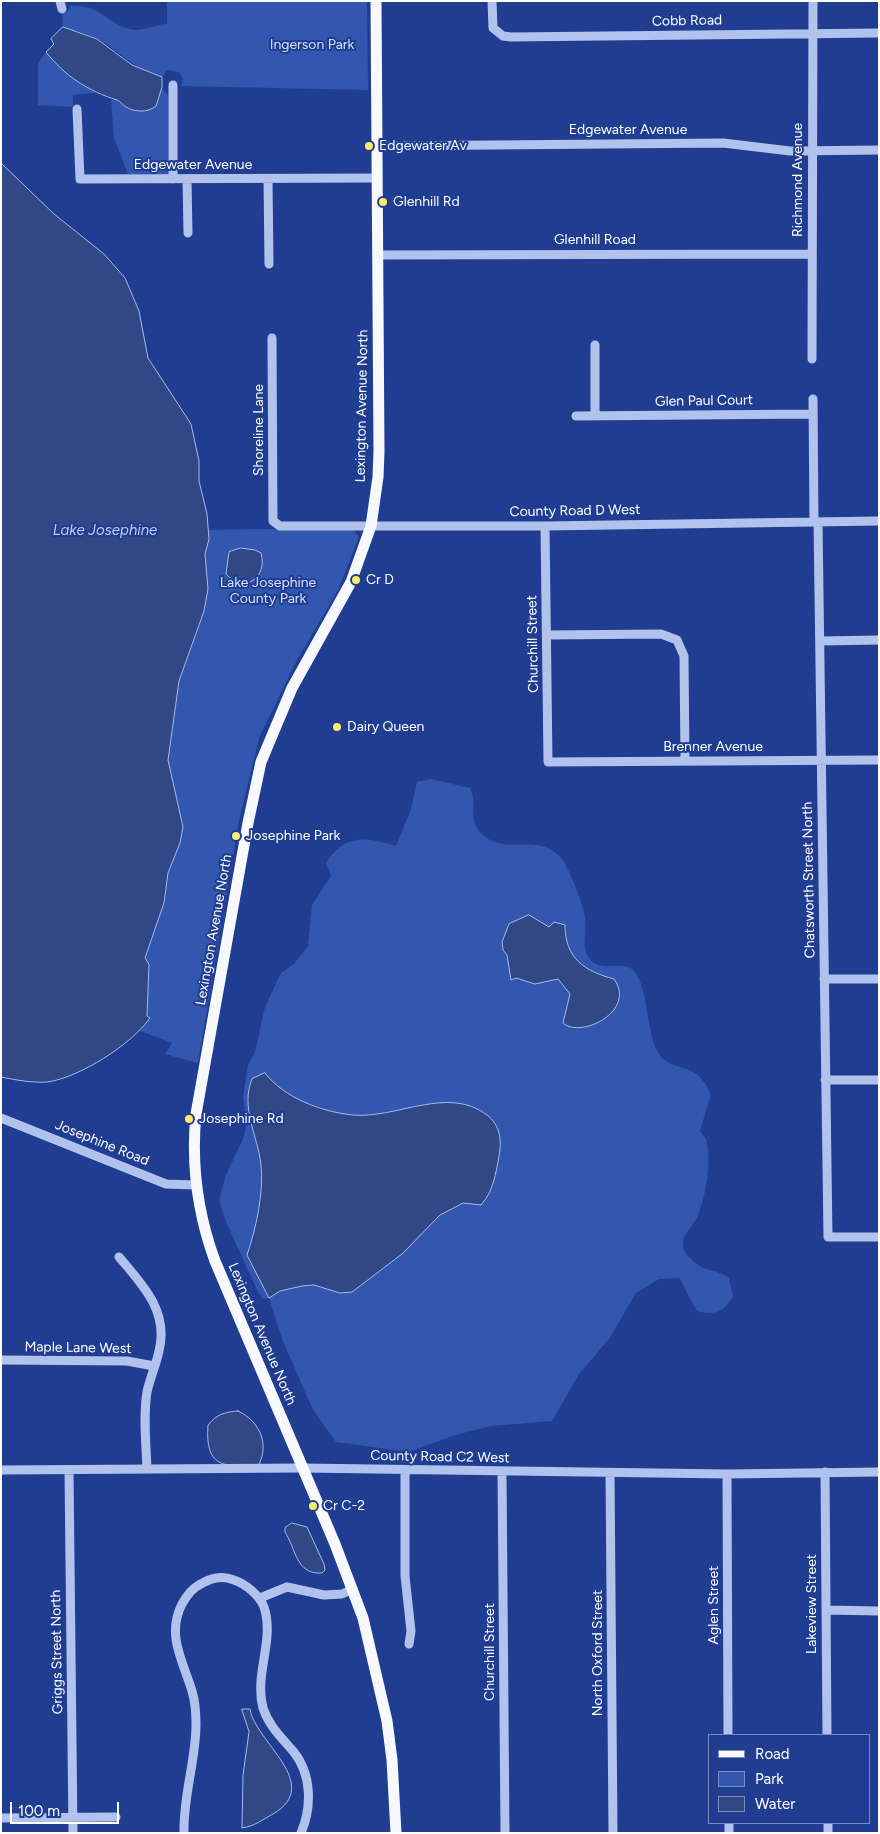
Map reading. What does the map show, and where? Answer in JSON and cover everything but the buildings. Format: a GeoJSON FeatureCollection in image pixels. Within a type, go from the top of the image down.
{"type":"FeatureCollection","features":[{"type":"Feature","properties":{"kind":"main road","name":"Lexington Avenue North"},"geometry":{"type":"LineString","coordinates":[[376,1],[379,452],[378,477],[371,526],[351,582],[292,688],[274,727],[260,768],[248,823],[196,1114],[193,1156],[195,1185],[202,1220],[215,1261],[353,1589],[373,1656],[387,1721],[393,1770],[396,1833]]}},
{"type":"Feature","properties":{"kind":"street","name":"Cobb Road"},"geometry":{"type":"LineString","coordinates":[[492,1],[492,21],[497,32],[511,37],[879,33]]}},
{"type":"Feature","properties":{"kind":"street","name":"Richmond Avenue"},"geometry":{"type":"LineString","coordinates":[[812,359],[811,34],[813,1]]}},
{"type":"Feature","properties":{"kind":"street"},"geometry":{"type":"LineString","coordinates":[[173,85],[173,179]]}},
{"type":"Feature","properties":{"kind":"street","name":"Edgewater Avenue"},"geometry":{"type":"LineString","coordinates":[[77,109],[80,179],[377,178]]}},
{"type":"Feature","properties":{"kind":"street","name":"Edgewater Avenue"},"geometry":{"type":"LineString","coordinates":[[377,146],[723,143],[778,150],[879,150]]}},
{"type":"Feature","properties":{"kind":"street"},"geometry":{"type":"LineString","coordinates":[[187,178],[188,233]]}},
{"type":"Feature","properties":{"kind":"street"},"geometry":{"type":"LineString","coordinates":[[268,178],[269,264]]}},
{"type":"Feature","properties":{"kind":"street","name":"Glenhill Road"},"geometry":{"type":"LineString","coordinates":[[378,255],[812,254]]}},
{"type":"Feature","properties":{"kind":"street","name":"Shoreline Lane"},"geometry":{"type":"LineString","coordinates":[[272,338],[273,521]]}},
{"type":"Feature","properties":{"kind":"street"},"geometry":{"type":"LineString","coordinates":[[595,345],[595,416]]}},
{"type":"Feature","properties":{"kind":"street"},"geometry":{"type":"LineString","coordinates":[[813,399],[816,522]]}},
{"type":"Feature","properties":{"kind":"street","name":"Glen Paul Court"},"geometry":{"type":"LineString","coordinates":[[576,416],[813,414]]}},
{"type":"Feature","properties":{"kind":"street","name":"County Road D West"},"geometry":{"type":"LineString","coordinates":[[273,521],[280,526],[545,526],[879,522]]}},
{"type":"Feature","properties":{"kind":"street","name":"Chatsworth Street North"},"geometry":{"type":"LineString","coordinates":[[816,522],[820,640],[828,1237],[879,1237]]}},
{"type":"Feature","properties":{"kind":"street","name":"Churchill Street"},"geometry":{"type":"LineString","coordinates":[[545,526],[548,762]]}},
{"type":"Feature","properties":{"kind":"street"},"geometry":{"type":"LineString","coordinates":[[546,635],[660,634],[677,640],[684,656],[685,761]]}},
{"type":"Feature","properties":{"kind":"street"},"geometry":{"type":"LineString","coordinates":[[820,640],[879,640]]}},
{"type":"Feature","properties":{"kind":"street","name":"Brenner Avenue"},"geometry":{"type":"LineString","coordinates":[[548,762],[879,760]]}},
{"type":"Feature","properties":{"kind":"street"},"geometry":{"type":"LineString","coordinates":[[824,979],[879,979]]}},
{"type":"Feature","properties":{"kind":"street"},"geometry":{"type":"LineString","coordinates":[[825,1080],[879,1080]]}},
{"type":"Feature","properties":{"kind":"street","name":"Josephine Road"},"geometry":{"type":"LineString","coordinates":[[1,1118],[166,1184],[195,1185]]}},
{"type":"Feature","properties":{"kind":"street"},"geometry":{"type":"LineString","coordinates":[[120,1257],[148,1292],[159,1313],[162,1336],[146,1406],[147,1469]]}},
{"type":"Feature","properties":{"kind":"street","name":"Maple Lane West"},"geometry":{"type":"LineString","coordinates":[[1,1360],[127,1361],[154,1366]]}},
{"type":"Feature","properties":{"kind":"street","name":"County Road C2 West"},"geometry":{"type":"LineString","coordinates":[[1,1470],[302,1468],[727,1474],[879,1472]]}},
{"type":"Feature","properties":{"kind":"street","name":"Griggs Street North"},"geometry":{"type":"LineString","coordinates":[[69,1470],[72,1833]]}},
{"type":"Feature","properties":{"kind":"street"},"geometry":{"type":"LineString","coordinates":[[405,1470],[405,1576],[411,1631],[409,1644]]}},
{"type":"Feature","properties":{"kind":"street","name":"Churchill Street"},"geometry":{"type":"LineString","coordinates":[[502,1472],[505,1833]]}},
{"type":"Feature","properties":{"kind":"street","name":"Lakeview Street"},"geometry":{"type":"LineString","coordinates":[[825,1472],[827,1734]]}},
{"type":"Feature","properties":{"kind":"street","name":"North Oxford Street"},"geometry":{"type":"LineString","coordinates":[[610,1473],[613,1833]]}},
{"type":"Feature","properties":{"kind":"street","name":"Aglen Street"},"geometry":{"type":"LineString","coordinates":[[727,1474],[728,1734]]}},
{"type":"Feature","properties":{"kind":"street"},"geometry":{"type":"LineString","coordinates":[[184,1833],[185,1795],[195,1742],[196,1725],[192,1692],[175,1639],[176,1624],[179,1609],[186,1596],[196,1586],[214,1577],[226,1577],[239,1582],[260,1598],[267,1619],[268,1634],[260,1684],[264,1708],[274,1730],[298,1759],[307,1780],[309,1799],[307,1818],[301,1833]]}},
{"type":"Feature","properties":{"kind":"street"},"geometry":{"type":"LineString","coordinates":[[260,1598],[287,1587],[324,1595],[342,1594],[353,1589]]}},
{"type":"Feature","properties":{"kind":"street"},"geometry":{"type":"LineString","coordinates":[[826,1610],[879,1611]]}},
{"type":"Feature","properties":{"kind":"street"},"geometry":{"type":"LineString","coordinates":[[1,1818],[116,1817]]}},
{"type":"Feature","properties":{"kind":"green space","name":"Ingerson Park"},"geometry":{"type":"Polygon","coordinates":[[[167,1],[367,1],[368,90],[181,86],[183,79],[179,72],[167,70],[162,77],[145,71],[100,40],[63,27],[62,14],[69,10],[70,6],[90,8],[129,29],[140,30],[167,24],[167,1]]]}},
{"type":"Feature","properties":{"kind":"green space"},"geometry":{"type":"Polygon","coordinates":[[[46,52],[68,75],[96,93],[73,95],[73,107],[38,105],[38,63],[46,52]]]}},
{"type":"Feature","properties":{"kind":"green space"},"geometry":{"type":"Polygon","coordinates":[[[162,87],[168,96],[168,175],[128,174],[114,138],[111,100],[117,100],[129,108],[146,111],[162,87]]]}},
{"type":"Feature","properties":{"kind":"green space","name":"Lake Josephine County Park"},"geometry":{"type":"Polygon","coordinates":[[[208,530],[354,530],[359,537],[338,590],[296,662],[259,738],[239,821],[198,1063],[165,1054],[172,1043],[138,1030],[147,1016],[149,964],[144,958],[164,903],[168,873],[180,843],[183,827],[168,760],[179,681],[204,611],[208,589],[205,554],[209,539],[208,530]]]}},
{"type":"Feature","properties":{"kind":"green space"},"geometry":{"type":"Polygon","coordinates":[[[431,779],[470,788],[473,799],[474,821],[479,831],[488,839],[498,843],[542,846],[552,850],[561,858],[572,877],[584,911],[585,948],[589,958],[594,963],[600,965],[624,966],[634,971],[643,989],[651,1034],[659,1054],[666,1061],[698,1075],[708,1088],[711,1094],[700,1131],[707,1141],[707,1180],[698,1215],[685,1236],[683,1246],[685,1252],[695,1263],[729,1278],[733,1296],[726,1306],[714,1313],[697,1311],[679,1278],[659,1279],[636,1293],[609,1339],[579,1374],[552,1421],[491,1426],[455,1435],[409,1452],[336,1442],[313,1410],[282,1339],[269,1298],[263,1299],[257,1290],[227,1224],[220,1205],[220,1196],[226,1175],[243,1139],[247,1124],[243,1097],[248,1065],[255,1052],[265,1007],[281,973],[294,964],[308,946],[312,905],[331,876],[326,863],[341,846],[357,840],[375,841],[396,846],[411,809],[417,782],[431,779]]]}},
{"type":"Feature","properties":{"kind":"water"},"geometry":{"type":"Polygon","coordinates":[[[63,27],[97,39],[132,65],[162,77],[162,87],[156,106],[145,111],[129,109],[118,101],[78,82],[69,75],[46,52],[54,44],[51,39],[63,27]]]}},
{"type":"Feature","properties":{"kind":"water","name":"Lake Josephine"},"geometry":{"type":"Polygon","coordinates":[[[1,163],[54,214],[104,254],[125,278],[139,311],[148,358],[191,424],[199,461],[199,481],[207,514],[209,539],[205,554],[208,589],[204,611],[179,681],[168,760],[183,827],[180,843],[168,873],[164,903],[145,958],[149,964],[147,1016],[150,1018],[131,1038],[104,1058],[74,1074],[47,1082],[30,1082],[1,1077],[1,163]]]}},
{"type":"Feature","properties":{"kind":"water"},"geometry":{"type":"Polygon","coordinates":[[[241,548],[261,553],[261,570],[258,576],[247,583],[233,580],[226,574],[229,552],[241,548]]]}},
{"type":"Feature","properties":{"kind":"water"},"geometry":{"type":"Polygon","coordinates":[[[529,915],[549,927],[554,922],[565,925],[568,946],[578,961],[594,972],[614,979],[619,991],[618,1002],[613,1011],[604,1019],[593,1025],[571,1027],[563,1023],[570,994],[558,979],[535,984],[516,978],[511,980],[507,955],[503,950],[502,942],[509,924],[529,915]]]}},
{"type":"Feature","properties":{"kind":"water"},"geometry":{"type":"Polygon","coordinates":[[[265,1073],[282,1090],[304,1102],[329,1111],[353,1115],[370,1115],[422,1105],[456,1103],[472,1107],[487,1115],[495,1123],[499,1133],[500,1144],[497,1169],[485,1200],[481,1205],[463,1203],[440,1215],[402,1254],[352,1292],[340,1293],[314,1285],[280,1291],[269,1298],[247,1255],[258,1210],[262,1176],[249,1111],[249,1090],[252,1079],[265,1073]]]}},
{"type":"Feature","properties":{"kind":"water"},"geometry":{"type":"Polygon","coordinates":[[[238,1411],[252,1421],[261,1434],[263,1450],[258,1466],[226,1465],[218,1462],[209,1449],[208,1425],[222,1414],[238,1411]]]}},
{"type":"Feature","properties":{"kind":"water"},"geometry":{"type":"Polygon","coordinates":[[[292,1523],[307,1527],[324,1564],[325,1570],[322,1573],[313,1573],[307,1570],[298,1560],[285,1532],[285,1528],[292,1523]]]}},
{"type":"Feature","properties":{"kind":"water"},"geometry":{"type":"Polygon","coordinates":[[[242,1709],[250,1709],[255,1722],[289,1776],[292,1790],[287,1802],[273,1814],[255,1824],[242,1828],[243,1775],[249,1732],[242,1709]]]}},
{"type":"Feature","properties":{"kind":"place","name":"Edgewater Av"},"geometry":{"type":"Point","coordinates":[369,146]}},
{"type":"Feature","properties":{"kind":"place","name":"Glenhill Rd"},"geometry":{"type":"Point","coordinates":[383,202]}},
{"type":"Feature","properties":{"kind":"place","name":"Cr D"},"geometry":{"type":"Point","coordinates":[356,580]}},
{"type":"Feature","properties":{"kind":"place","name":"Dairy Queen"},"geometry":{"type":"Point","coordinates":[337,727]}},
{"type":"Feature","properties":{"kind":"place","name":"Josephine Park"},"geometry":{"type":"Point","coordinates":[236,836]}},
{"type":"Feature","properties":{"kind":"place","name":"Josephine Rd"},"geometry":{"type":"Point","coordinates":[189,1119]}},
{"type":"Feature","properties":{"kind":"place","name":"Cr C-2"},"geometry":{"type":"Point","coordinates":[313,1506]}}]}
